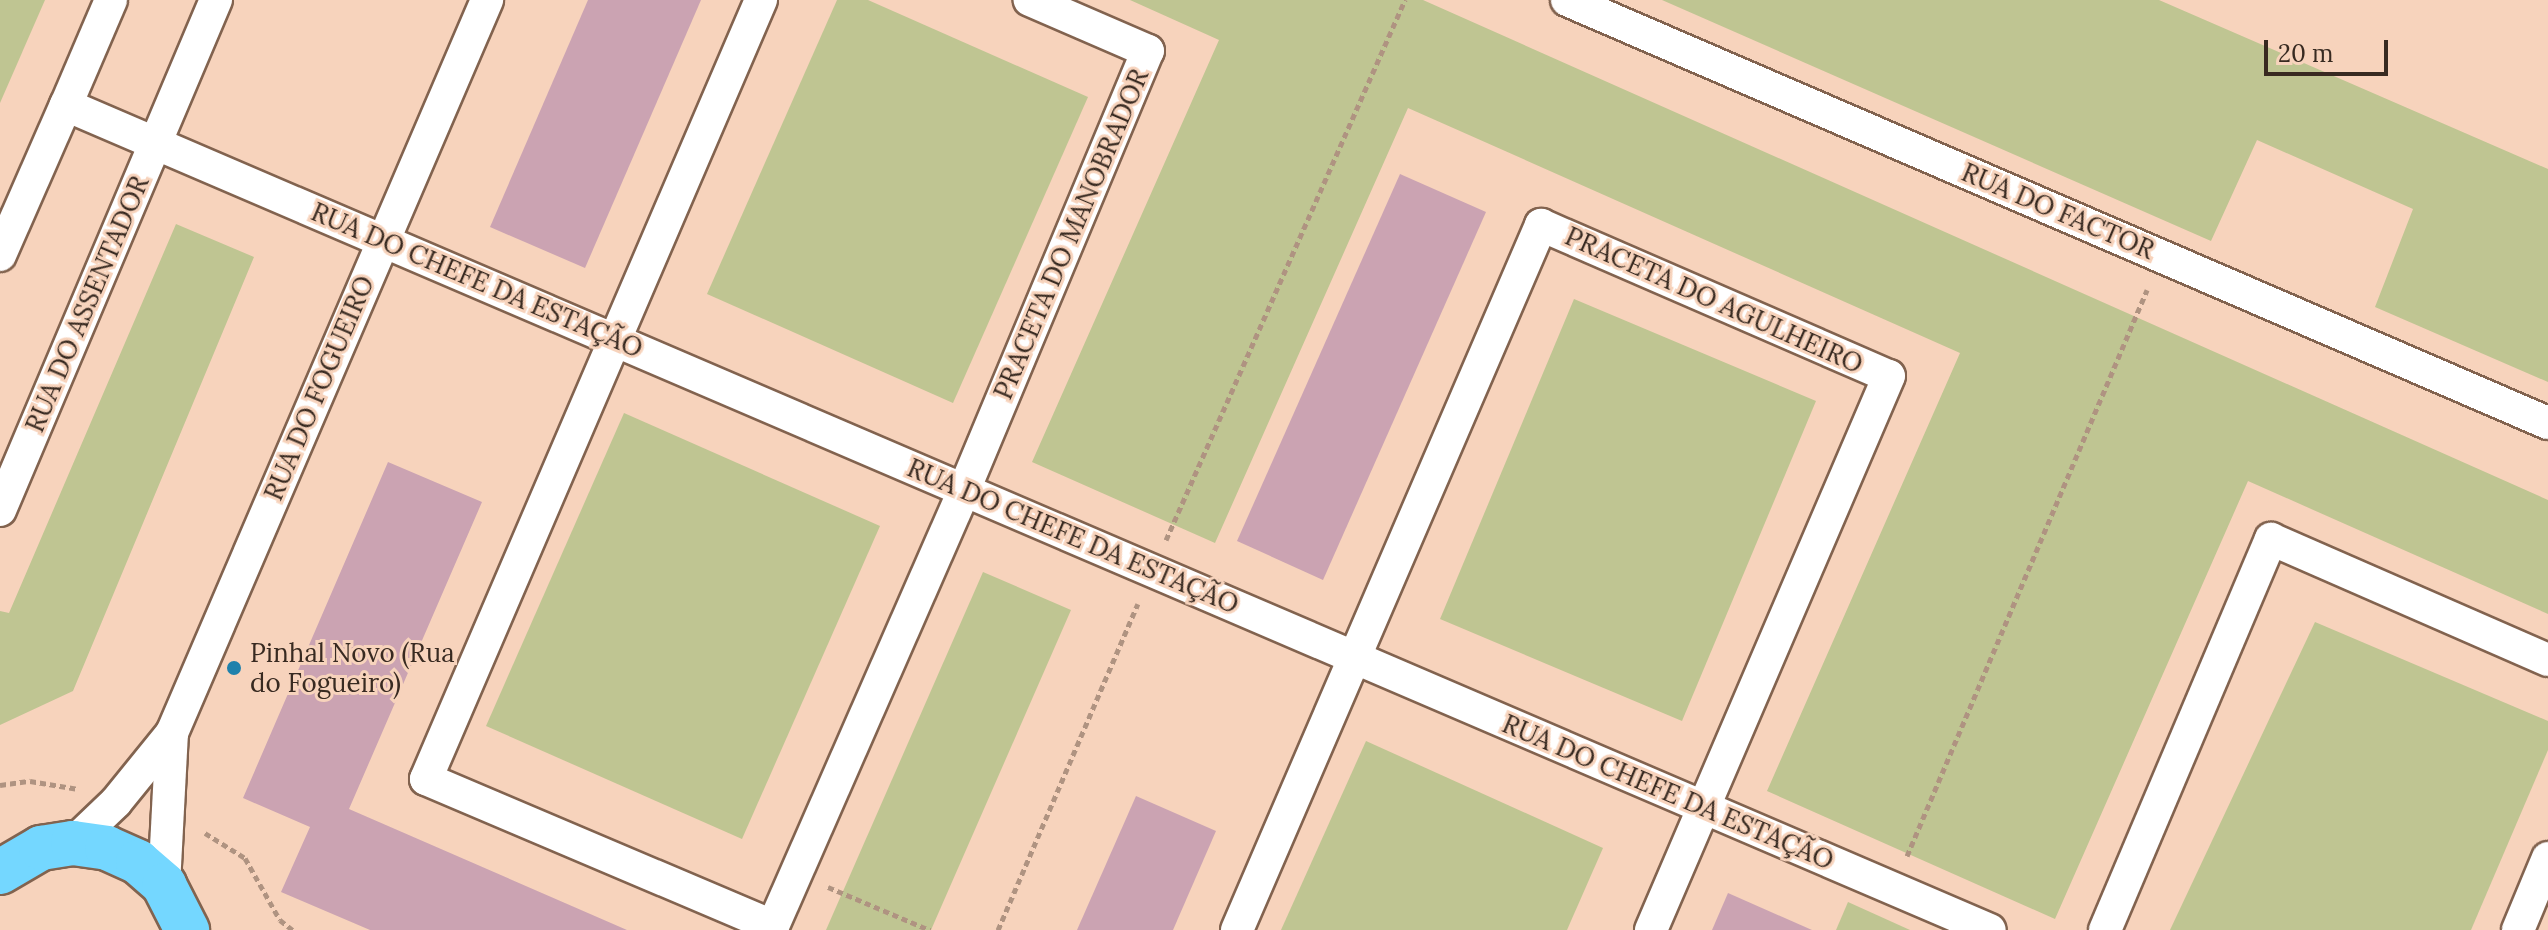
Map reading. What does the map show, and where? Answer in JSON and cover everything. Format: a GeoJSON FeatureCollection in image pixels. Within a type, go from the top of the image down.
{"type":"FeatureCollection","features":[{"type":"Feature","properties":{"kind":"main road"},"geometry":{"type":"LineString","coordinates":[[4,865],[41,848],[73,843],[107,848],[138,862],[164,885],[187,930]]}},
{"type":"Feature","properties":{"kind":"street"},"geometry":{"type":"LineString","coordinates":[[0,255],[111,0]]}},
{"type":"Feature","properties":{"kind":"street","name":"RUA DO ASSENTADOR"},"geometry":{"type":"LineString","coordinates":[[0,510],[216,0]]}},
{"type":"Feature","properties":{"kind":"street","name":"RUA DO FOGUEIRO"},"geometry":{"type":"LineString","coordinates":[[172,733],[487,0]]}},
{"type":"Feature","properties":{"kind":"street"},"geometry":{"type":"LineString","coordinates":[[761,0],[612,338],[426,779],[773,926],[964,490]]}},
{"type":"Feature","properties":{"kind":"street","name":"PRACETA DO MANOBRADOR"},"geometry":{"type":"LineString","coordinates":[[964,490],[1148,51],[1030,0]]}},
{"type":"Feature","properties":{"kind":"street","name":"RUA DO FACTOR"},"geometry":{"type":"LineString","coordinates":[[1567,0],[2548,423]]}},
{"type":"Feature","properties":{"kind":"street","name":"RUA DO ASSENTADOR"},"geometry":{"type":"LineString","coordinates":[[66,105],[155,142]]}},
{"type":"Feature","properties":{"kind":"street","name":"RUA DO CHEFE DA ESTAÇÃO"},"geometry":{"type":"LineString","coordinates":[[155,142],[1990,930]]}},
{"type":"Feature","properties":{"kind":"street","name":"PRACETA DO AGULHEIRO"},"geometry":{"type":"LineString","coordinates":[[1355,658],[1541,225],[1556,231],[1889,376],[1705,807]]}},
{"type":"Feature","properties":{"kind":"street"},"geometry":{"type":"LineString","coordinates":[[2105,930],[2271,539],[2548,660]]}},
{"type":"Feature","properties":{"kind":"street"},"geometry":{"type":"LineString","coordinates":[[1237,930],[1355,658]]}},
{"type":"Feature","properties":{"kind":"street"},"geometry":{"type":"LineString","coordinates":[[73,843],[116,802],[172,733]]}},
{"type":"Feature","properties":{"kind":"street"},"geometry":{"type":"LineString","coordinates":[[164,885],[172,733]]}},
{"type":"Feature","properties":{"kind":"street"},"geometry":{"type":"LineString","coordinates":[[1651,930],[1705,807]]}},
{"type":"Feature","properties":{"kind":"street"},"geometry":{"type":"LineString","coordinates":[[2518,930],[2548,858]]}},
{"type":"Feature","properties":{"kind":"path"},"geometry":{"type":"LineString","coordinates":[[998,930],[1152,570],[1405,0]]}},
{"type":"Feature","properties":{"kind":"path"},"geometry":{"type":"LineString","coordinates":[[1893,889],[2162,256]]}},
{"type":"Feature","properties":{"kind":"path"},"geometry":{"type":"LineString","coordinates":[[796,874],[930,930]]}},
{"type":"Feature","properties":{"kind":"green space"},"geometry":{"type":"Polygon","coordinates":[[[0,0],[45,0],[0,103],[0,0]]]}},
{"type":"Feature","properties":{"kind":"green space"},"geometry":{"type":"Polygon","coordinates":[[[837,0],[868,0],[1088,97],[953,403],[707,294],[837,0]]]}},
{"type":"Feature","properties":{"kind":"green space"},"geometry":{"type":"Polygon","coordinates":[[[1130,0],[1423,0],[2548,500],[2548,614],[2248,481],[2055,919],[1767,791],[1960,353],[1408,108],[1215,543],[1032,462],[1219,40],[1130,0]]]}},
{"type":"Feature","properties":{"kind":"green space"},"geometry":{"type":"Polygon","coordinates":[[[1662,0],[2159,0],[2548,169],[2548,382],[2375,307],[2413,209],[2257,140],[2211,241],[1662,0]]]}},
{"type":"Feature","properties":{"kind":"green space"},"geometry":{"type":"Polygon","coordinates":[[[176,224],[254,257],[73,691],[0,725],[0,611],[9,613],[176,224]]]}},
{"type":"Feature","properties":{"kind":"green space"},"geometry":{"type":"Polygon","coordinates":[[[1574,299],[1816,401],[1682,721],[1440,619],[1574,299]]]}},
{"type":"Feature","properties":{"kind":"green space"},"geometry":{"type":"Polygon","coordinates":[[[624,413],[880,526],[742,839],[486,726],[624,413]]]}},
{"type":"Feature","properties":{"kind":"green space"},"geometry":{"type":"Polygon","coordinates":[[[983,572],[1071,610],[931,930],[826,930],[983,572]]]}},
{"type":"Feature","properties":{"kind":"green space"},"geometry":{"type":"Polygon","coordinates":[[[2315,622],[2548,721],[2548,750],[2471,930],[2170,930],[2315,622]]]}},
{"type":"Feature","properties":{"kind":"green space"},"geometry":{"type":"Polygon","coordinates":[[[1366,741],[1603,848],[1567,930],[1281,930],[1366,741]]]}},
{"type":"Feature","properties":{"kind":"green space"},"geometry":{"type":"Polygon","coordinates":[[[1848,902],[1910,930],[1836,930],[1848,902]]]}},
{"type":"Feature","properties":{"kind":"building"},"geometry":{"type":"Polygon","coordinates":[[[588,0],[701,0],[585,268],[490,227],[588,0]]]}},
{"type":"Feature","properties":{"kind":"building"},"geometry":{"type":"Polygon","coordinates":[[[1400,174],[1486,212],[1323,580],[1237,541],[1400,174]]]}},
{"type":"Feature","properties":{"kind":"building"},"geometry":{"type":"Polygon","coordinates":[[[388,462],[482,502],[349,809],[627,930],[370,930],[281,892],[310,827],[243,798],[388,462]]]}},
{"type":"Feature","properties":{"kind":"building"},"geometry":{"type":"Polygon","coordinates":[[[1136,796],[1216,831],[1173,930],[1077,930],[1136,796]]]}},
{"type":"Feature","properties":{"kind":"building"},"geometry":{"type":"Polygon","coordinates":[[[1728,893],[1812,930],[1712,930],[1728,893]]]}},
{"type":"Feature","properties":{"kind":"place","name":"Pinhal Novo (Rua do Fogueiro)"},"geometry":{"type":"Point","coordinates":[234,668]}}]}
